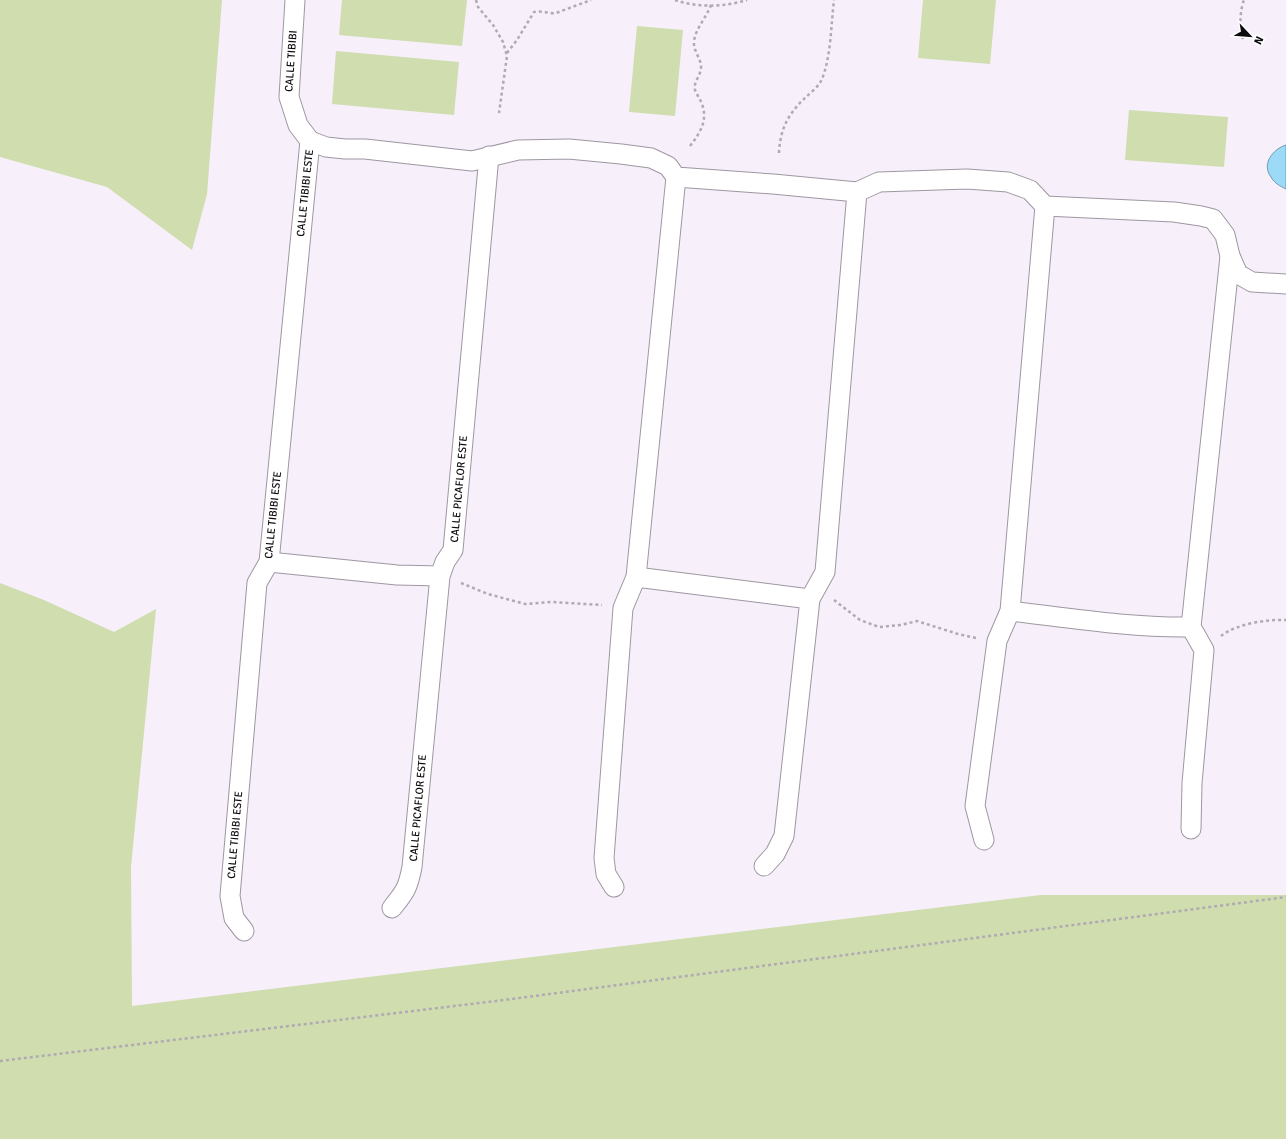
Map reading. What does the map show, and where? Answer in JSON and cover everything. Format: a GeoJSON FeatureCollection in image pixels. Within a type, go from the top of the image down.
{"type":"FeatureCollection","features":[{"type":"Feature","properties":{"kind":"street","name":"CALLE TIBIBI"},"geometry":{"type":"LineString","coordinates":[[295,0],[289,97],[298,125],[310,141]]}},
{"type":"Feature","properties":{"kind":"street"},"geometry":{"type":"LineString","coordinates":[[310,141],[326,147],[365,149],[472,161],[518,150],[569,149],[620,154],[651,158],[668,166],[676,177],[636,577],[623,608],[604,858],[606,874],[614,887]]}},
{"type":"Feature","properties":{"kind":"street","name":"CALLE TIBIBI ESTE"},"geometry":{"type":"LineString","coordinates":[[244,931],[234,918],[230,896],[257,583],[269,562],[310,141]]}},
{"type":"Feature","properties":{"kind":"street","name":"CALLE PICAFLOR ESTE"},"geometry":{"type":"LineString","coordinates":[[392,908],[410,883],[440,576],[445,562],[453,550],[490,156]]}},
{"type":"Feature","properties":{"kind":"street"},"geometry":{"type":"LineString","coordinates":[[676,177],[857,192],[879,182],[967,179],[1008,182],[1030,190],[1045,206],[1174,212],[1213,219],[1224,235],[1230,256],[1238,274],[1252,282],[1286,284]]}},
{"type":"Feature","properties":{"kind":"street"},"geometry":{"type":"LineString","coordinates":[[764,866],[775,854],[784,836],[813,593],[825,572],[857,192]]}},
{"type":"Feature","properties":{"kind":"street"},"geometry":{"type":"LineString","coordinates":[[984,840],[975,806],[997,641],[1010,611],[1045,206]]}},
{"type":"Feature","properties":{"kind":"street"},"geometry":{"type":"LineString","coordinates":[[1191,829],[1192,783],[1204,650],[1191,627],[1230,256]]}},
{"type":"Feature","properties":{"kind":"street"},"geometry":{"type":"LineString","coordinates":[[269,562],[396,575],[440,576]]}},
{"type":"Feature","properties":{"kind":"street"},"geometry":{"type":"LineString","coordinates":[[636,577],[813,593]]}},
{"type":"Feature","properties":{"kind":"street"},"geometry":{"type":"LineString","coordinates":[[1010,611],[1135,625],[1170,628],[1191,627]]}},
{"type":"Feature","properties":{"kind":"path"},"geometry":{"type":"LineString","coordinates":[[476,0],[478,7],[498,33],[503,42],[506,53],[499,113]]}},
{"type":"Feature","properties":{"kind":"path"},"geometry":{"type":"LineString","coordinates":[[506,53],[517,40],[534,12],[537,11],[551,14],[556,13],[591,0]]}},
{"type":"Feature","properties":{"kind":"path"},"geometry":{"type":"LineString","coordinates":[[675,0],[687,3],[711,5],[720,5],[747,0]]}},
{"type":"Feature","properties":{"kind":"path"},"geometry":{"type":"LineString","coordinates":[[779,153],[780,139],[787,120],[798,104],[820,83],[827,65],[834,0]]}},
{"type":"Feature","properties":{"kind":"path"},"geometry":{"type":"LineString","coordinates":[[1243,39],[1241,34],[1244,0]]}},
{"type":"Feature","properties":{"kind":"path"},"geometry":{"type":"LineString","coordinates":[[690,146],[700,132],[704,119],[702,103],[695,90],[695,84],[701,68],[694,47],[694,41],[711,5]]}},
{"type":"Feature","properties":{"kind":"path"},"geometry":{"type":"LineString","coordinates":[[440,576],[488,594],[525,604],[552,602],[623,608]]}},
{"type":"Feature","properties":{"kind":"path"},"geometry":{"type":"LineString","coordinates":[[813,593],[860,620],[879,627],[901,625],[917,621],[958,634],[997,641]]}},
{"type":"Feature","properties":{"kind":"path"},"geometry":{"type":"LineString","coordinates":[[1204,650],[1226,632],[1252,623],[1278,619],[1286,620]]}},
{"type":"Feature","properties":{"kind":"path"},"geometry":{"type":"LineString","coordinates":[[0,1061],[512,999],[1286,897]]}},
{"type":"Feature","properties":{"kind":"green space"},"geometry":{"type":"Polygon","coordinates":[[[0,0],[222,0],[207,194],[192,250],[107,187],[0,157],[0,0]]]}},
{"type":"Feature","properties":{"kind":"green space"},"geometry":{"type":"Polygon","coordinates":[[[342,0],[467,0],[462,46],[339,35],[342,0]]]}},
{"type":"Feature","properties":{"kind":"green space"},"geometry":{"type":"Polygon","coordinates":[[[923,0],[996,0],[990,64],[918,58],[923,0]]]}},
{"type":"Feature","properties":{"kind":"green space"},"geometry":{"type":"Polygon","coordinates":[[[637,26],[683,30],[675,116],[629,112],[637,26]]]}},
{"type":"Feature","properties":{"kind":"green space"},"geometry":{"type":"Polygon","coordinates":[[[336,51],[459,62],[454,115],[332,104],[336,51]]]}},
{"type":"Feature","properties":{"kind":"green space"},"geometry":{"type":"Polygon","coordinates":[[[1129,110],[1228,117],[1224,167],[1125,160],[1129,110]]]}},
{"type":"Feature","properties":{"kind":"green space"},"geometry":{"type":"Polygon","coordinates":[[[0,583],[44,600],[114,632],[156,609],[131,867],[132,1006],[1041,895],[1286,895],[1286,1139],[0,1139],[0,583]]]}},
{"type":"Feature","properties":{"kind":"water"},"geometry":{"type":"Polygon","coordinates":[[[1286,145],[1286,189],[1274,181],[1268,172],[1267,167],[1273,153],[1286,145]]]}}]}
